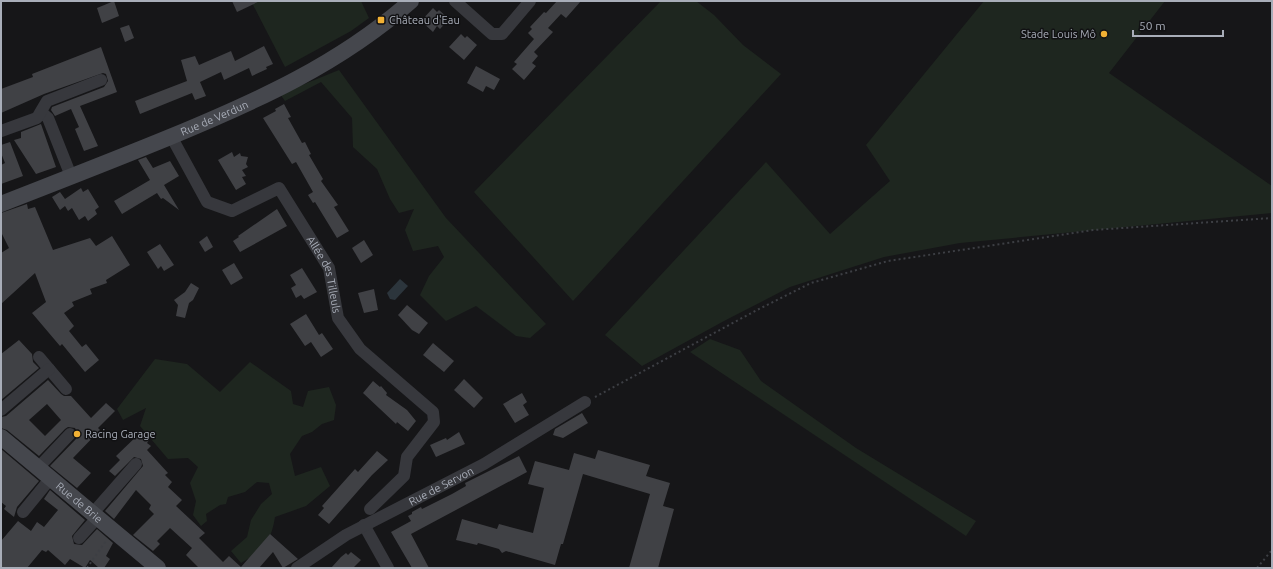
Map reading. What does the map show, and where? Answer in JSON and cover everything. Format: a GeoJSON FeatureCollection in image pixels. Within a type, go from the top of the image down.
{"type":"FeatureCollection","features":[{"type":"Feature","properties":{"kind":"street","name":"Rue de Verdun"},"geometry":{"type":"LineString","coordinates":[[1,204],[236,110],[326,64],[373,33],[412,1]]}},
{"type":"Feature","properties":{"kind":"street"},"geometry":{"type":"LineString","coordinates":[[455,1],[492,34],[502,34],[530,1]]}},
{"type":"Feature","properties":{"kind":"street"},"geometry":{"type":"LineString","coordinates":[[1,131],[37,118],[47,101],[101,80]]}},
{"type":"Feature","properties":{"kind":"street"},"geometry":{"type":"LineString","coordinates":[[41,112],[48,118],[71,176]]}},
{"type":"Feature","properties":{"kind":"street","name":"Allée des Tilleuls"},"geometry":{"type":"LineString","coordinates":[[171,136],[207,202],[232,211],[279,188],[329,268],[338,318],[355,343],[433,412],[434,422],[407,457],[404,476],[370,509]]}},
{"type":"Feature","properties":{"kind":"street"},"geometry":{"type":"LineString","coordinates":[[39,357],[66,389]]}},
{"type":"Feature","properties":{"kind":"street"},"geometry":{"type":"LineString","coordinates":[[1,410],[49,369]]}},
{"type":"Feature","properties":{"kind":"street","name":"Rue de Servon"},"geometry":{"type":"LineString","coordinates":[[297,568],[346,535],[484,464],[585,402]]}},
{"type":"Feature","properties":{"kind":"street"},"geometry":{"type":"LineString","coordinates":[[37,469],[70,434]]}},
{"type":"Feature","properties":{"kind":"street","name":"Rue de Brie"},"geometry":{"type":"LineString","coordinates":[[1,437],[37,469],[158,568]]}},
{"type":"Feature","properties":{"kind":"street"},"geometry":{"type":"LineString","coordinates":[[79,538],[95,515],[136,464]]}},
{"type":"Feature","properties":{"kind":"street"},"geometry":{"type":"LineString","coordinates":[[23,512],[50,479]]}},
{"type":"Feature","properties":{"kind":"street"},"geometry":{"type":"LineString","coordinates":[[364,525],[388,568]]}},
{"type":"Feature","properties":{"kind":"path"},"geometry":{"type":"LineString","coordinates":[[585,402],[757,310],[812,283],[888,261],[1093,230],[1272,218]]}},
{"type":"Feature","properties":{"kind":"path"},"geometry":{"type":"LineString","coordinates":[[87,568],[113,530]]}},
{"type":"Feature","properties":{"kind":"path"},"geometry":{"type":"LineString","coordinates":[[1256,568],[1272,550]]}},
{"type":"Feature","properties":{"kind":"shaded area"},"geometry":{"type":"Polygon","coordinates":[[[251,1],[361,1],[369,18],[351,31],[285,67],[251,1]]]}},
{"type":"Feature","properties":{"kind":"shaded area"},"geometry":{"type":"Polygon","coordinates":[[[661,1],[696,1],[714,15],[743,45],[781,74],[573,301],[474,192],[661,1]]]}},
{"type":"Feature","properties":{"kind":"shaded area"},"geometry":{"type":"Polygon","coordinates":[[[984,1],[1165,1],[1109,73],[1272,186],[1272,213],[960,243],[884,257],[790,287],[642,366],[605,335],[766,162],[830,234],[890,181],[866,145],[984,1]]]}},
{"type":"Feature","properties":{"kind":"shaded area"},"geometry":{"type":"Polygon","coordinates":[[[339,70],[446,218],[546,324],[530,338],[516,336],[476,306],[446,321],[420,295],[429,276],[444,257],[438,246],[413,251],[405,230],[414,209],[399,213],[390,199],[377,169],[353,147],[352,118],[321,82],[285,101],[280,94],[339,70]]]}},
{"type":"Feature","properties":{"kind":"shaded area"},"geometry":{"type":"Polygon","coordinates":[[[400,279],[408,286],[395,300],[390,299],[387,293],[400,279]]]}},
{"type":"Feature","properties":{"kind":"shaded area"},"geometry":{"type":"Polygon","coordinates":[[[710,339],[740,350],[761,381],[856,448],[976,521],[966,536],[690,352],[710,339]]]}},
{"type":"Feature","properties":{"kind":"shaded area"},"geometry":{"type":"Polygon","coordinates":[[[155,359],[187,364],[220,392],[250,362],[291,391],[293,404],[303,407],[308,391],[329,387],[336,405],[334,420],[322,424],[312,432],[302,436],[290,454],[295,476],[321,467],[330,486],[306,506],[275,517],[268,540],[260,550],[241,563],[231,551],[247,537],[251,520],[261,504],[272,494],[269,483],[257,482],[245,492],[228,497],[226,504],[220,505],[206,514],[207,521],[201,526],[193,515],[196,501],[190,483],[198,467],[188,458],[168,459],[140,426],[146,408],[123,420],[117,409],[155,359]]]}},
{"type":"Feature","properties":{"kind":"building"},"geometry":{"type":"Polygon","coordinates":[[[114,1],[119,16],[102,23],[97,8],[114,1]]]}},
{"type":"Feature","properties":{"kind":"building"},"geometry":{"type":"Polygon","coordinates":[[[232,1],[260,1],[237,12],[232,1]]]}},
{"type":"Feature","properties":{"kind":"building"},"geometry":{"type":"Polygon","coordinates":[[[557,1],[581,1],[566,18],[561,14],[548,28],[553,32],[534,52],[538,56],[532,63],[536,66],[524,80],[512,69],[517,64],[514,62],[534,39],[528,33],[532,29],[530,27],[557,1]]]}},
{"type":"Feature","properties":{"kind":"building"},"geometry":{"type":"Polygon","coordinates":[[[433,8],[437,12],[439,10],[449,19],[440,29],[437,26],[433,32],[421,21],[433,8]]]}},
{"type":"Feature","properties":{"kind":"building"},"geometry":{"type":"Polygon","coordinates":[[[129,25],[134,38],[125,42],[120,28],[129,25]]]}},
{"type":"Feature","properties":{"kind":"building"},"geometry":{"type":"Polygon","coordinates":[[[461,34],[465,38],[467,36],[477,45],[464,60],[449,47],[461,34]]]}},
{"type":"Feature","properties":{"kind":"building"},"geometry":{"type":"Polygon","coordinates":[[[264,46],[273,64],[266,67],[267,69],[252,76],[249,68],[224,80],[221,72],[200,82],[206,96],[195,100],[192,93],[140,114],[135,101],[187,81],[181,60],[195,56],[199,65],[231,51],[235,61],[264,46]]]}},
{"type":"Feature","properties":{"kind":"building"},"geometry":{"type":"Polygon","coordinates":[[[101,47],[117,92],[80,106],[98,146],[84,151],[75,129],[79,127],[71,109],[55,116],[51,110],[52,107],[104,87],[108,81],[106,74],[103,73],[44,94],[1,113],[1,89],[33,77],[32,74],[101,47]]]}},
{"type":"Feature","properties":{"kind":"building"},"geometry":{"type":"Polygon","coordinates":[[[476,66],[500,79],[494,90],[486,86],[483,92],[467,83],[476,66]]]}},
{"type":"Feature","properties":{"kind":"building"},"geometry":{"type":"Polygon","coordinates":[[[284,104],[291,117],[288,118],[302,143],[305,142],[311,154],[309,155],[323,179],[321,181],[338,205],[334,207],[349,231],[337,238],[315,202],[313,203],[308,195],[313,192],[296,162],[292,164],[263,118],[276,111],[275,109],[284,104]]]}},
{"type":"Feature","properties":{"kind":"building"},"geometry":{"type":"Polygon","coordinates":[[[41,124],[56,167],[36,174],[14,140],[21,138],[21,132],[41,124]]]}},
{"type":"Feature","properties":{"kind":"building"},"geometry":{"type":"Polygon","coordinates":[[[10,142],[23,176],[1,184],[1,165],[5,163],[1,153],[1,145],[10,142]]]}},
{"type":"Feature","properties":{"kind":"building"},"geometry":{"type":"Polygon","coordinates":[[[232,152],[234,157],[240,153],[241,156],[248,157],[246,164],[248,167],[242,170],[246,176],[242,177],[246,184],[236,190],[218,160],[232,152]]]}},
{"type":"Feature","properties":{"kind":"building"},"geometry":{"type":"Polygon","coordinates":[[[146,157],[153,168],[170,161],[179,176],[164,185],[179,210],[163,198],[161,199],[157,193],[122,214],[114,201],[150,180],[138,160],[146,157]]]}},
{"type":"Feature","properties":{"kind":"building"},"geometry":{"type":"Polygon","coordinates":[[[81,188],[83,192],[88,189],[99,207],[95,210],[97,214],[88,221],[85,216],[79,220],[72,208],[68,211],[65,206],[60,210],[52,197],[60,192],[65,199],[81,188]]]}},
{"type":"Feature","properties":{"kind":"building"},"geometry":{"type":"Polygon","coordinates":[[[27,204],[28,209],[35,207],[53,250],[90,238],[96,246],[112,236],[130,265],[106,280],[107,283],[90,289],[92,294],[72,302],[74,306],[64,313],[74,326],[69,331],[82,347],[86,344],[99,360],[85,372],[62,344],[60,346],[32,313],[46,302],[35,273],[1,304],[1,253],[9,248],[1,232],[1,213],[27,204]]]}},
{"type":"Feature","properties":{"kind":"building"},"geometry":{"type":"Polygon","coordinates":[[[277,209],[287,226],[240,252],[233,241],[277,209]]]}},
{"type":"Feature","properties":{"kind":"building"},"geometry":{"type":"Polygon","coordinates":[[[207,236],[213,247],[205,252],[199,242],[207,236]]]}},
{"type":"Feature","properties":{"kind":"building"},"geometry":{"type":"Polygon","coordinates":[[[364,240],[373,255],[361,263],[352,248],[364,240]]]}},
{"type":"Feature","properties":{"kind":"building"},"geometry":{"type":"Polygon","coordinates":[[[160,244],[174,265],[164,271],[161,266],[158,269],[147,252],[160,244]]]}},
{"type":"Feature","properties":{"kind":"building"},"geometry":{"type":"Polygon","coordinates":[[[234,263],[243,278],[231,285],[222,270],[234,263]]]}},
{"type":"Feature","properties":{"kind":"building"},"geometry":{"type":"Polygon","coordinates":[[[302,268],[317,292],[304,299],[301,295],[296,298],[291,288],[296,285],[290,275],[302,268]]]}},
{"type":"Feature","properties":{"kind":"building"},"geometry":{"type":"Polygon","coordinates":[[[191,283],[199,288],[193,300],[189,303],[185,318],[176,316],[178,305],[174,300],[185,292],[191,283]]]}},
{"type":"Feature","properties":{"kind":"building"},"geometry":{"type":"Polygon","coordinates":[[[374,289],[378,310],[364,313],[358,293],[374,289]]]}},
{"type":"Feature","properties":{"kind":"building"},"geometry":{"type":"Polygon","coordinates":[[[407,305],[428,323],[419,334],[412,330],[398,315],[407,305]]]}},
{"type":"Feature","properties":{"kind":"building"},"geometry":{"type":"Polygon","coordinates":[[[306,314],[319,335],[322,333],[333,349],[321,357],[311,342],[305,346],[290,324],[306,314]]]}},
{"type":"Feature","properties":{"kind":"building"},"geometry":{"type":"Polygon","coordinates":[[[19,340],[32,354],[33,362],[39,368],[1,400],[1,354],[19,340]]]}},
{"type":"Feature","properties":{"kind":"building"},"geometry":{"type":"Polygon","coordinates":[[[433,343],[454,361],[444,372],[423,355],[433,343]]]}},
{"type":"Feature","properties":{"kind":"building"},"geometry":{"type":"Polygon","coordinates":[[[464,379],[483,398],[474,408],[454,390],[464,379]]]}},
{"type":"Feature","properties":{"kind":"building"},"geometry":{"type":"Polygon","coordinates":[[[48,380],[61,394],[64,396],[71,396],[91,418],[106,403],[115,411],[98,428],[100,430],[73,458],[91,473],[77,488],[50,466],[76,439],[77,432],[75,428],[68,427],[65,429],[39,456],[7,430],[1,428],[1,417],[6,416],[48,380]],[[47,404],[29,420],[45,436],[61,420],[47,404]]]}},
{"type":"Feature","properties":{"kind":"building"},"geometry":{"type":"Polygon","coordinates":[[[373,381],[380,387],[381,386],[387,393],[386,395],[407,410],[416,421],[408,431],[397,422],[396,424],[363,393],[373,381]]]}},
{"type":"Feature","properties":{"kind":"building"},"geometry":{"type":"Polygon","coordinates":[[[522,393],[527,402],[523,405],[529,415],[515,423],[503,404],[522,393]]]}},
{"type":"Feature","properties":{"kind":"building"},"geometry":{"type":"Polygon","coordinates":[[[582,413],[588,423],[563,438],[553,435],[555,429],[582,413]]]}},
{"type":"Feature","properties":{"kind":"building"},"geometry":{"type":"Polygon","coordinates":[[[141,432],[149,440],[147,443],[151,446],[147,450],[168,473],[165,475],[172,482],[168,487],[182,500],[176,506],[205,533],[199,538],[223,562],[229,556],[241,567],[270,534],[298,559],[283,568],[273,552],[259,568],[199,568],[186,555],[192,548],[170,528],[157,541],[160,544],[153,551],[133,535],[154,514],[149,509],[151,505],[136,490],[114,519],[105,511],[143,466],[141,459],[134,457],[115,476],[109,471],[120,460],[116,456],[141,432]]]}},
{"type":"Feature","properties":{"kind":"building"},"geometry":{"type":"Polygon","coordinates":[[[459,432],[465,444],[436,457],[430,445],[446,438],[447,440],[459,432]]]}},
{"type":"Feature","properties":{"kind":"building"},"geometry":{"type":"Polygon","coordinates":[[[1,449],[39,481],[17,507],[14,517],[4,509],[6,506],[1,502],[1,449]]]}},
{"type":"Feature","properties":{"kind":"building"},"geometry":{"type":"Polygon","coordinates":[[[598,450],[650,465],[646,476],[670,483],[663,506],[674,509],[658,568],[629,568],[650,494],[583,474],[563,544],[561,544],[555,565],[506,551],[502,553],[499,549],[478,543],[477,545],[456,540],[462,519],[497,529],[499,524],[533,533],[544,488],[528,484],[535,461],[569,470],[574,453],[595,459],[598,450]]]}},
{"type":"Feature","properties":{"kind":"building"},"geometry":{"type":"Polygon","coordinates":[[[377,451],[388,460],[372,475],[329,524],[318,515],[324,508],[322,506],[355,469],[358,472],[377,451]]]}},
{"type":"Feature","properties":{"kind":"building"},"geometry":{"type":"Polygon","coordinates":[[[519,456],[527,472],[411,534],[429,568],[412,568],[391,532],[411,521],[408,516],[412,514],[412,512],[421,507],[422,509],[452,494],[466,486],[465,483],[519,456]]]}},
{"type":"Feature","properties":{"kind":"building"},"geometry":{"type":"Polygon","coordinates":[[[50,490],[85,520],[72,536],[74,544],[82,545],[97,529],[113,543],[106,556],[110,559],[104,568],[99,568],[90,560],[85,568],[70,559],[65,565],[48,550],[46,552],[42,550],[27,568],[1,568],[1,541],[18,521],[31,531],[37,522],[44,527],[58,510],[44,499],[50,490]]]}},
{"type":"Feature","properties":{"kind":"building"},"geometry":{"type":"Polygon","coordinates":[[[351,552],[361,560],[354,567],[356,568],[331,568],[346,553],[348,555],[351,552]]]}},
{"type":"Feature","properties":{"kind":"place","name":"Château d'Eau"},"geometry":{"type":"Point","coordinates":[381,20]}},
{"type":"Feature","properties":{"kind":"place","name":"Stade Louis Mô"},"geometry":{"type":"Point","coordinates":[1104,34]}},
{"type":"Feature","properties":{"kind":"place","name":"Racing Garage"},"geometry":{"type":"Point","coordinates":[77,434]}}]}
